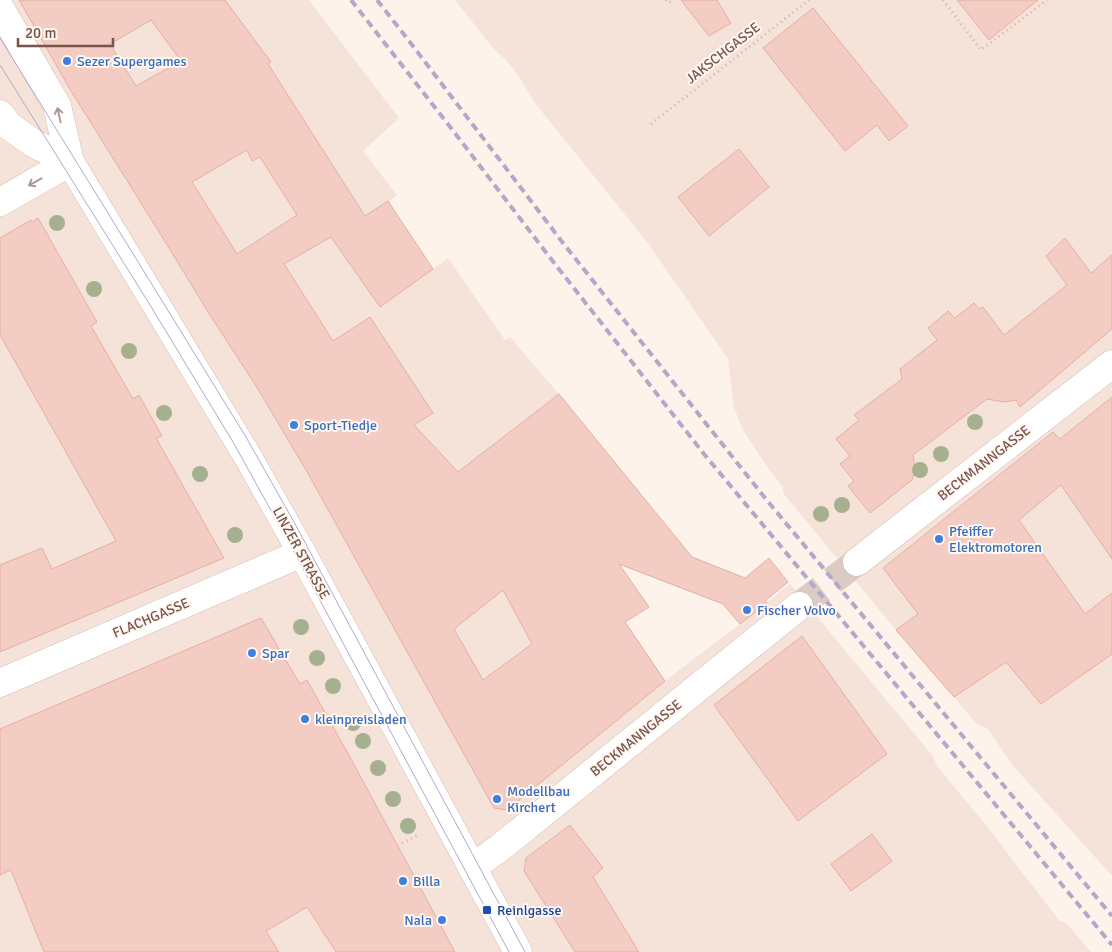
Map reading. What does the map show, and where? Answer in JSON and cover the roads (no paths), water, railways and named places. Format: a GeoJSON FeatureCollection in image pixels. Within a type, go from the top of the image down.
{"type":"FeatureCollection","features":[{"type":"Feature","properties":{"kind":"main road","name":"LINZER STRASSE"},"geometry":{"type":"LineString","coordinates":[[0,8],[57,106],[70,162],[224,416],[302,553],[518,952]]}},
{"type":"Feature","properties":{"kind":"main road"},"geometry":{"type":"LineString","coordinates":[[0,114],[9,126],[33,143],[70,162]]}},
{"type":"Feature","properties":{"kind":"main road"},"geometry":{"type":"LineString","coordinates":[[0,202],[70,162]]}},
{"type":"Feature","properties":{"kind":"main road","name":"BECKMANNGASSE"},"geometry":{"type":"LineString","coordinates":[[857,562],[1112,364]]}},
{"type":"Feature","properties":{"kind":"main road","name":"FLACHGASSE"},"geometry":{"type":"LineString","coordinates":[[0,683],[302,553]]}},
{"type":"Feature","properties":{"kind":"main road","name":"BECKMANNGASSE"},"geometry":{"type":"LineString","coordinates":[[472,868],[502,846],[799,606]]}},
{"type":"Feature","properties":{"kind":"tunnel"},"geometry":{"type":"LineString","coordinates":[[799,606],[857,562]]}},
{"type":"Feature","properties":{"kind":"tram line"},"geometry":{"type":"LineString","coordinates":[[0,38],[246,437],[294,522],[525,952]]}},
{"type":"Feature","properties":{"kind":"tram line"},"geometry":{"type":"LineString","coordinates":[[0,65],[233,442],[509,952]]}},
{"type":"Feature","properties":{"kind":"railway"},"geometry":{"type":"LineString","coordinates":[[351,0],[704,454],[1112,945]]}},
{"type":"Feature","properties":{"kind":"railway"},"geometry":{"type":"LineString","coordinates":[[377,0],[563,243],[765,498],[1112,916]]}},
{"type":"Feature","properties":{"kind":"place","name":"Sezer Supergames"},"geometry":{"type":"Point","coordinates":[67,61]}},
{"type":"Feature","properties":{"kind":"place","name":"Sport-Tiedje"},"geometry":{"type":"Point","coordinates":[294,425]}},
{"type":"Feature","properties":{"kind":"place","name":"Pfeiffer Elektromotoren"},"geometry":{"type":"Point","coordinates":[939,539]}},
{"type":"Feature","properties":{"kind":"place","name":"Fischer Volvo"},"geometry":{"type":"Point","coordinates":[747,610]}},
{"type":"Feature","properties":{"kind":"place","name":"Spar"},"geometry":{"type":"Point","coordinates":[252,653]}},
{"type":"Feature","properties":{"kind":"place","name":"kleinpreisladen"},"geometry":{"type":"Point","coordinates":[305,719]}},
{"type":"Feature","properties":{"kind":"place","name":"Modellbau Kirchert"},"geometry":{"type":"Point","coordinates":[497,799]}},
{"type":"Feature","properties":{"kind":"place","name":"Billa"},"geometry":{"type":"Point","coordinates":[403,881]}},
{"type":"Feature","properties":{"kind":"place","name":"Reinlgasse"},"geometry":{"type":"Point","coordinates":[487,910]}},
{"type":"Feature","properties":{"kind":"place","name":"Nala"},"geometry":{"type":"Point","coordinates":[442,920]}}]}
